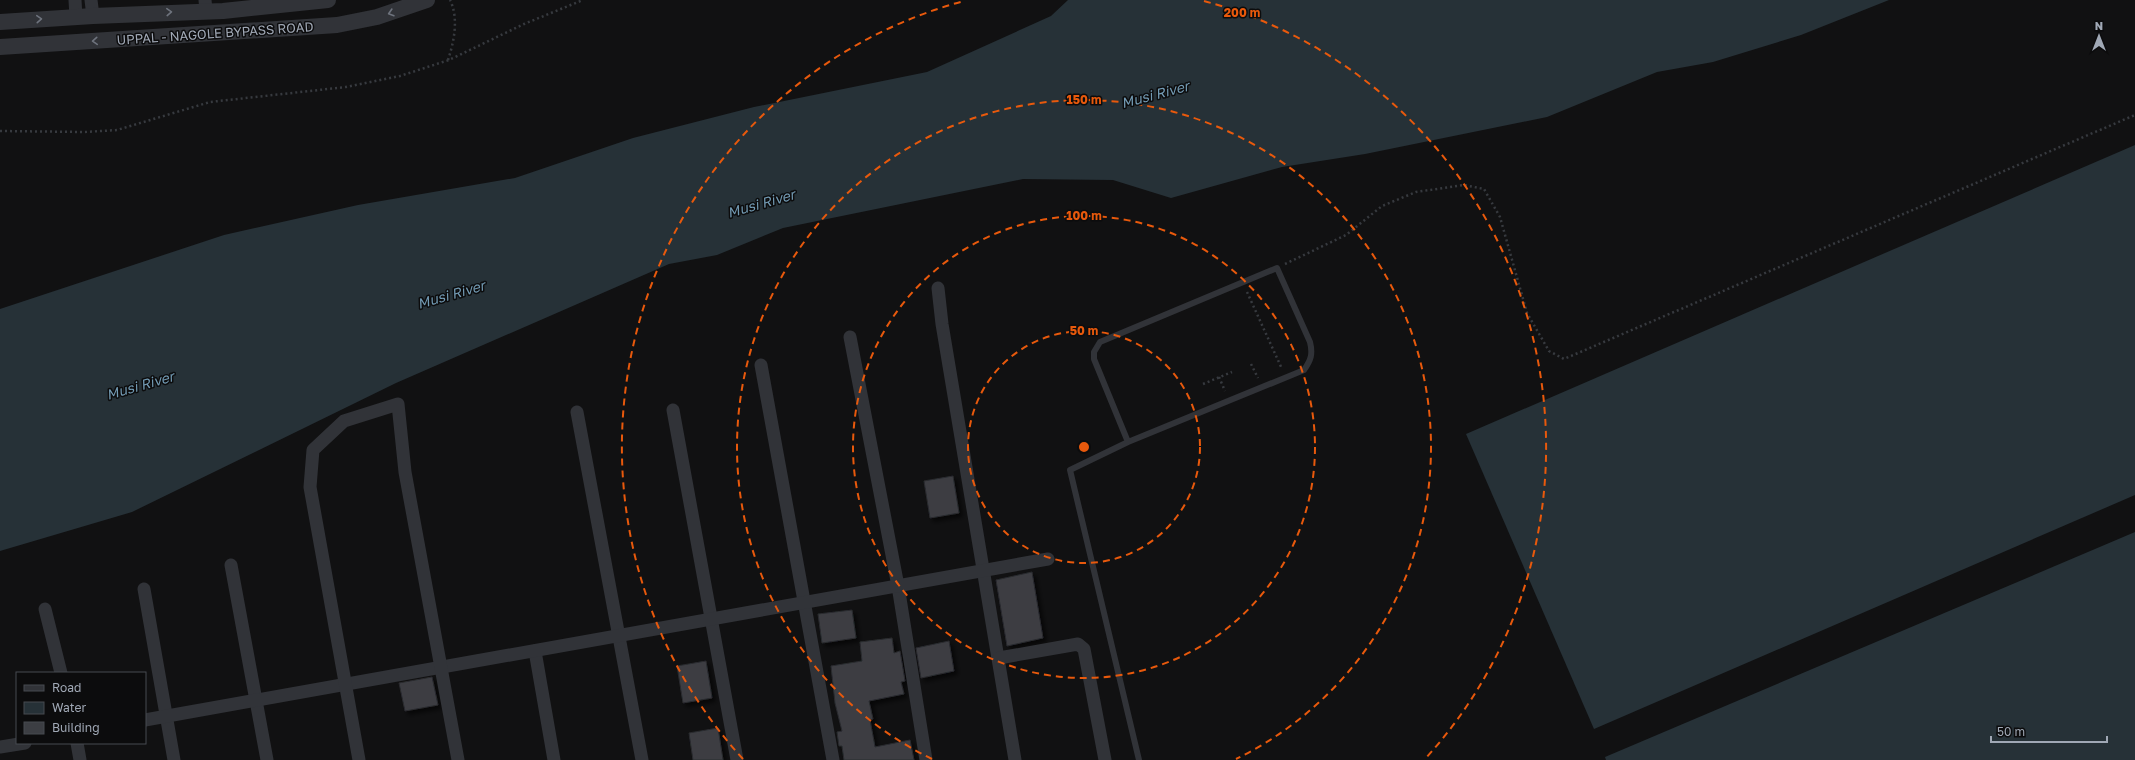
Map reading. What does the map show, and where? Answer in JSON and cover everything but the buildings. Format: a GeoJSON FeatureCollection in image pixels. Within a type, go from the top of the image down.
{"type":"FeatureCollection","features":[{"type":"Feature","properties":{"kind":"street"},"geometry":{"type":"LineString","coordinates":[[75,0],[76,16]]}},
{"type":"Feature","properties":{"kind":"street","name":"UPPAL - NAGOLE BYPASS ROAD"},"geometry":{"type":"LineString","coordinates":[[0,22],[76,16],[92,8],[222,5],[328,0]]}},
{"type":"Feature","properties":{"kind":"street","name":"UPPAL - NAGOLE BYPASS ROAD"},"geometry":{"type":"LineString","coordinates":[[0,47],[337,25],[377,17],[427,0]]}},
{"type":"Feature","properties":{"kind":"street"},"geometry":{"type":"LineString","coordinates":[[938,288],[942,324],[985,571],[1015,760]]}},
{"type":"Feature","properties":{"kind":"street"},"geometry":{"type":"LineString","coordinates":[[850,337],[898,586],[926,760]]}},
{"type":"Feature","properties":{"kind":"street"},"geometry":{"type":"LineString","coordinates":[[761,365],[833,760]]}},
{"type":"Feature","properties":{"kind":"street"},"geometry":{"type":"LineString","coordinates":[[359,760],[310,487],[313,450],[344,421],[398,404],[405,472],[458,760]]}},
{"type":"Feature","properties":{"kind":"street"},"geometry":{"type":"LineString","coordinates":[[673,410],[737,760]]}},
{"type":"Feature","properties":{"kind":"street"},"geometry":{"type":"LineString","coordinates":[[577,412],[642,760]]}},
{"type":"Feature","properties":{"kind":"street"},"geometry":{"type":"LineString","coordinates":[[146,720],[1048,559]]}},
{"type":"Feature","properties":{"kind":"street"},"geometry":{"type":"LineString","coordinates":[[232,565],[267,760]]}},
{"type":"Feature","properties":{"kind":"street"},"geometry":{"type":"LineString","coordinates":[[144,589],[174,760]]}},
{"type":"Feature","properties":{"kind":"street"},"geometry":{"type":"LineString","coordinates":[[46,609],[61,672]]}},
{"type":"Feature","properties":{"kind":"street"},"geometry":{"type":"LineString","coordinates":[[999,658],[1078,644],[1084,649],[1105,760]]}},
{"type":"Feature","properties":{"kind":"street"},"geometry":{"type":"LineString","coordinates":[[535,651],[554,760]]}},
{"type":"Feature","properties":{"kind":"street"},"geometry":{"type":"LineString","coordinates":[[0,747],[19,744]]}},
{"type":"Feature","properties":{"kind":"street"},"geometry":{"type":"LineString","coordinates":[[78,744],[80,760]]}},
{"type":"Feature","properties":{"kind":"lane"},"geometry":{"type":"LineString","coordinates":[[1128,442],[1094,359],[1096,347],[1100,342],[1277,268],[1310,342],[1312,353],[1310,362],[1304,370],[1128,442],[1070,470],[1140,760]]}},
{"type":"Feature","properties":{"kind":"path"},"geometry":{"type":"LineString","coordinates":[[448,60],[454,36],[454,18],[450,0]]}},
{"type":"Feature","properties":{"kind":"path"},"geometry":{"type":"LineString","coordinates":[[0,131],[84,132],[117,130],[210,102],[346,87],[400,76],[448,60],[524,24],[583,0]]}},
{"type":"Feature","properties":{"kind":"path"},"geometry":{"type":"LineString","coordinates":[[1277,268],[1346,235],[1382,206],[1416,192],[1464,185],[1484,189],[1500,217],[1527,313],[1549,351],[1564,359],[2135,115]]}},
{"type":"Feature","properties":{"kind":"path"},"geometry":{"type":"LineString","coordinates":[[1243,282],[1286,378]]}},
{"type":"Feature","properties":{"kind":"path"},"geometry":{"type":"LineString","coordinates":[[1251,364],[1262,388]]}},
{"type":"Feature","properties":{"kind":"path"},"geometry":{"type":"LineString","coordinates":[[1203,384],[1232,372]]}},
{"type":"Feature","properties":{"kind":"path"},"geometry":{"type":"LineString","coordinates":[[1219,377],[1229,401]]}},
{"type":"Feature","properties":{"kind":"water","name":"Musi River"},"geometry":{"type":"Polygon","coordinates":[[[1068,0],[1889,0],[1801,35],[1713,62],[1657,72],[1547,117],[1365,154],[1282,167],[1171,198],[1113,180],[1023,179],[783,228],[717,255],[669,264],[396,383],[132,512],[0,551],[0,309],[224,235],[358,205],[515,178],[633,138],[754,107],[927,72],[1051,16],[1068,0]]]}},
{"type":"Feature","properties":{"kind":"water"},"geometry":{"type":"Polygon","coordinates":[[[2135,145],[2135,495],[1594,729],[1466,434],[2135,145]]]}},
{"type":"Feature","properties":{"kind":"water"},"geometry":{"type":"Polygon","coordinates":[[[2135,532],[2135,760],[1606,760],[1605,757],[2135,532]]]}}]}
